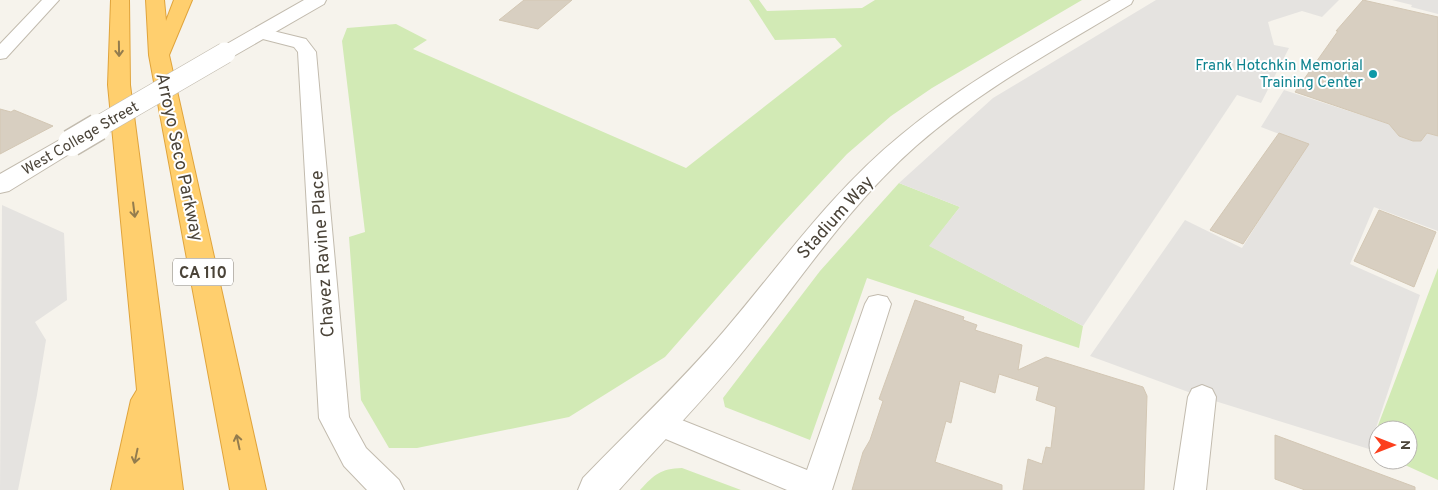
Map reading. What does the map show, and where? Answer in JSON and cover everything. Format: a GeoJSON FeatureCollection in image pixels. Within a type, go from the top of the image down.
{"type":"FeatureCollection","features":[{"type":"Feature","properties":{"kind":"highway"},"geometry":{"type":"LineString","coordinates":[[120,0],[119,85],[165,490]]}},
{"type":"Feature","properties":{"kind":"highway","name":"Arroyo Seco Parkway"},"geometry":{"type":"LineString","coordinates":[[155,0],[159,55],[248,490]]}},
{"type":"Feature","properties":{"kind":"highway"},"geometry":{"type":"LineString","coordinates":[[159,55],[176,20],[183,0]]}},
{"type":"Feature","properties":{"kind":"highway"},"geometry":{"type":"LineString","coordinates":[[129,490],[153,374]]}},
{"type":"Feature","properties":{"kind":"street"},"geometry":{"type":"LineString","coordinates":[[0,54],[51,0]]}},
{"type":"Feature","properties":{"kind":"street","name":"West College Street"},"geometry":{"type":"LineString","coordinates":[[0,185],[317,0]]}},
{"type":"Feature","properties":{"kind":"street","name":"Stadium Way"},"geometry":{"type":"LineString","coordinates":[[596,490],[711,368],[822,228],[867,180],[908,141],[969,94],[1124,0]]}},
{"type":"Feature","properties":{"kind":"street","name":"Chavez Ravine Place"},"geometry":{"type":"LineString","coordinates":[[261,33],[300,43],[307,52],[334,418],[354,457],[388,490]]}},
{"type":"Feature","properties":{"kind":"street"},"geometry":{"type":"LineString","coordinates":[[659,423],[816,489],[878,304]]}},
{"type":"Feature","properties":{"kind":"street"},"geometry":{"type":"LineString","coordinates":[[1190,490],[1202,397]]}},
{"type":"Feature","properties":{"kind":"green space"},"geometry":{"type":"Polygon","coordinates":[[[749,0],[759,0],[767,11],[862,8],[875,0],[1082,0],[932,88],[891,116],[847,154],[781,225],[665,357],[569,417],[417,448],[389,448],[361,400],[349,237],[365,232],[342,41],[347,28],[396,24],[427,40],[413,49],[686,168],[842,46],[835,38],[775,40],[749,0]]]}},
{"type":"Feature","properties":{"kind":"green space"},"geometry":{"type":"Polygon","coordinates":[[[899,183],[960,207],[930,246],[1083,326],[1079,348],[867,278],[810,440],[725,407],[723,398],[820,271],[899,183]]]}},
{"type":"Feature","properties":{"kind":"green space"},"geometry":{"type":"Polygon","coordinates":[[[1438,268],[1438,480],[1416,470],[1418,470],[1418,420],[1380,420],[1438,268]]]}},
{"type":"Feature","properties":{"kind":"green space"},"geometry":{"type":"Polygon","coordinates":[[[682,468],[741,490],[640,490],[658,473],[682,468]]]}},
{"type":"Feature","properties":{"kind":"shaded area"},"geometry":{"type":"Polygon","coordinates":[[[1156,0],[1339,0],[1322,17],[1302,11],[1268,22],[1274,45],[1289,48],[1261,103],[1237,95],[1083,326],[929,246],[960,207],[899,183],[993,98],[1156,0]]]}},
{"type":"Feature","properties":{"kind":"shaded area"},"geometry":{"type":"Polygon","coordinates":[[[1392,0],[1438,0],[1438,14],[1411,7],[1412,5],[1392,0]]]}},
{"type":"Feature","properties":{"kind":"shaded area"},"geometry":{"type":"Polygon","coordinates":[[[1284,90],[1395,126],[1394,130],[1399,136],[1413,141],[1421,141],[1427,133],[1438,136],[1438,231],[1374,207],[1350,264],[1420,295],[1379,420],[1368,420],[1368,449],[1202,397],[1090,356],[1185,220],[1242,248],[1306,144],[1261,127],[1284,90]]]}},
{"type":"Feature","properties":{"kind":"shaded area"},"geometry":{"type":"Polygon","coordinates":[[[2,205],[64,233],[67,300],[35,322],[46,340],[18,490],[0,490],[2,205]]]}},
{"type":"Feature","properties":{"kind":"building"},"geometry":{"type":"Polygon","coordinates":[[[524,0],[572,0],[538,29],[499,20],[524,0]]]}},
{"type":"Feature","properties":{"kind":"building","name":"Frank Hotchkin Memorial Training Center"},"geometry":{"type":"Polygon","coordinates":[[[1363,0],[1438,17],[1438,136],[1427,133],[1421,141],[1413,141],[1399,136],[1389,124],[1295,92],[1338,31],[1336,31],[1363,0]]]}},
{"type":"Feature","properties":{"kind":"building"},"geometry":{"type":"Polygon","coordinates":[[[0,109],[11,112],[14,110],[53,126],[0,154],[0,109]]]}},
{"type":"Feature","properties":{"kind":"building"},"geometry":{"type":"Polygon","coordinates":[[[1279,133],[1309,144],[1243,244],[1210,230],[1279,133]]]}},
{"type":"Feature","properties":{"kind":"building"},"geometry":{"type":"Polygon","coordinates":[[[1379,210],[1436,232],[1414,287],[1354,261],[1379,210]]]}},
{"type":"Feature","properties":{"kind":"building"},"geometry":{"type":"Polygon","coordinates":[[[915,300],[964,317],[963,320],[977,325],[975,330],[1022,345],[1018,370],[1046,357],[1143,387],[1147,396],[1144,490],[1023,490],[1028,459],[1042,464],[1046,447],[1051,448],[1056,407],[1036,400],[1039,387],[999,374],[995,393],[960,381],[951,423],[946,421],[935,462],[1002,485],[1002,490],[852,490],[863,452],[870,440],[883,401],[879,399],[915,300]]]}},
{"type":"Feature","properties":{"kind":"building"},"geometry":{"type":"Polygon","coordinates":[[[1275,435],[1415,487],[1415,490],[1305,490],[1275,479],[1275,435]]]}},
{"type":"Feature","properties":{"kind":"place","name":"Frank Hotchkin Memorial Training Center"},"geometry":{"type":"Point","coordinates":[1373,74]}}]}
